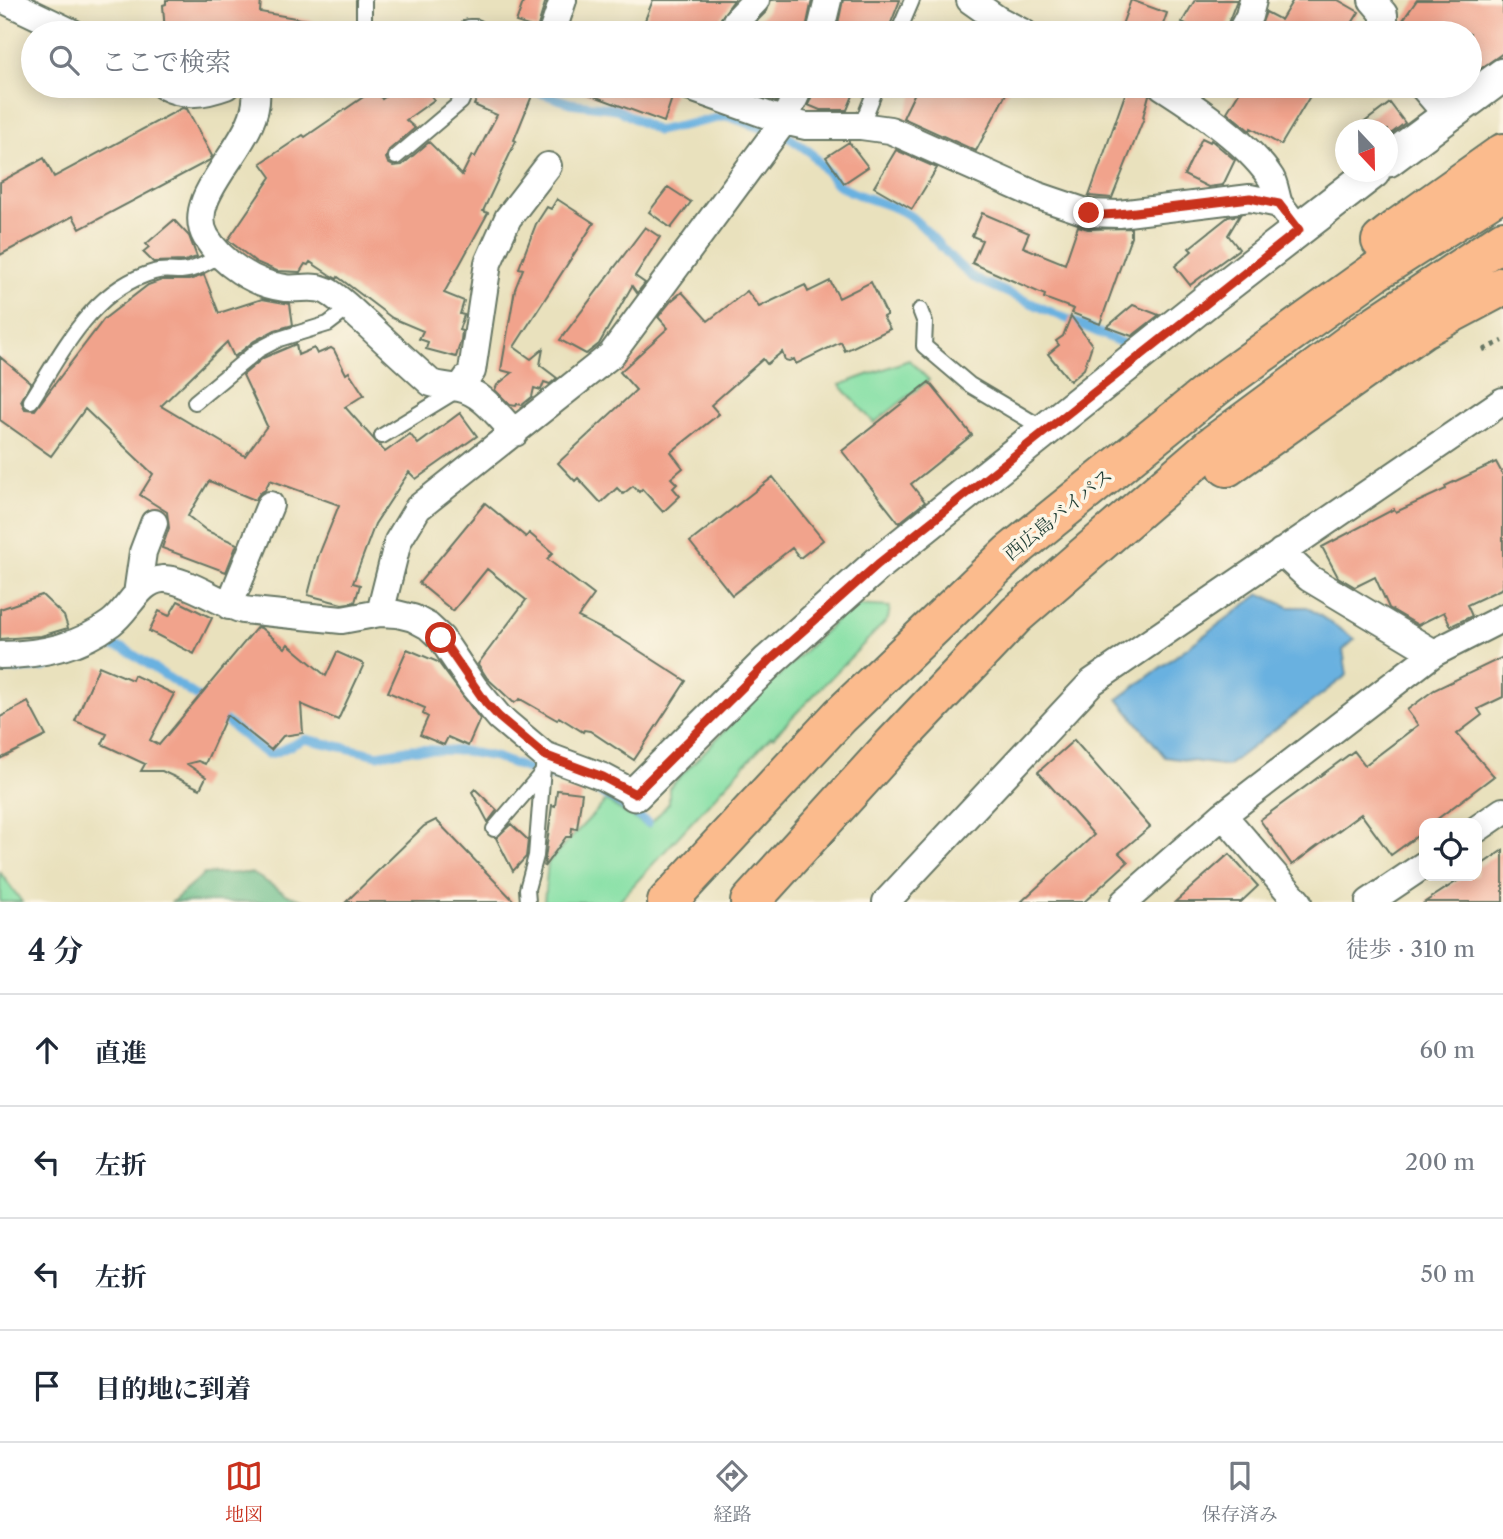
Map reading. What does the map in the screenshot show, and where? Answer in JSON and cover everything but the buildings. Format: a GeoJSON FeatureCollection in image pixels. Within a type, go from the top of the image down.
{"type":"FeatureCollection","features":[{"type":"Feature","properties":{"kind":"highway"},"geometry":{"type":"LineString","coordinates":[[1219,384],[1396,229],[1503,153]]}},
{"type":"Feature","properties":{"kind":"highway","name":"西広島バイパス"},"geometry":{"type":"LineString","coordinates":[[667,902],[840,716],[1010,553],[1219,384],[1375,272],[1503,190]]}},
{"type":"Feature","properties":{"kind":"highway"},"geometry":{"type":"LineString","coordinates":[[750,902],[887,751],[1016,615],[1213,445],[1368,330],[1503,240]]}},
{"type":"Feature","properties":{"kind":"highway"},"geometry":{"type":"LineString","coordinates":[[1016,615],[1422,328],[1503,286]]}},
{"type":"Feature","properties":{"kind":"street"},"geometry":{"type":"LineString","coordinates":[[4,0],[49,21]]}},
{"type":"Feature","properties":{"kind":"street"},"geometry":{"type":"LineString","coordinates":[[556,21],[563,0]]}},
{"type":"Feature","properties":{"kind":"street"},"geometry":{"type":"LineString","coordinates":[[736,21],[756,0]]}},
{"type":"Feature","properties":{"kind":"street"},"geometry":{"type":"LineString","coordinates":[[823,21],[828,0]]}},
{"type":"Feature","properties":{"kind":"street"},"geometry":{"type":"LineString","coordinates":[[970,0],[1001,21]]}},
{"type":"Feature","properties":{"kind":"street"},"geometry":{"type":"LineString","coordinates":[[1246,21],[1253,0]]}},
{"type":"Feature","properties":{"kind":"street"},"geometry":{"type":"LineString","coordinates":[[1372,0],[1384,14],[1384,21]]}},
{"type":"Feature","properties":{"kind":"street"},"geometry":{"type":"LineString","coordinates":[[1482,90],[1503,75]]}},
{"type":"Feature","properties":{"kind":"street"},"geometry":{"type":"LineString","coordinates":[[256,98],[254,115],[247,131],[213,186],[201,218],[204,233],[220,255],[267,284],[281,288],[306,287],[324,290],[349,308],[432,383],[460,388],[480,398],[515,433]]}},
{"type":"Feature","properties":{"kind":"street"},"geometry":{"type":"LineString","coordinates":[[712,98],[778,129],[861,125],[890,130],[1036,195],[1089,213],[1119,214],[1250,198],[1279,204]]}},
{"type":"Feature","properties":{"kind":"street"},"geometry":{"type":"LineString","coordinates":[[380,613],[395,553],[410,519],[427,500],[611,355],[778,129],[794,98]]}},
{"type":"Feature","properties":{"kind":"street"},"geometry":{"type":"LineString","coordinates":[[1202,98],[1272,180],[1279,204],[1299,230]]}},
{"type":"Feature","properties":{"kind":"street"},"geometry":{"type":"LineString","coordinates":[[1433,98],[1447,114]]}},
{"type":"Feature","properties":{"kind":"street"},"geometry":{"type":"LineString","coordinates":[[1398,152],[1470,98]]}},
{"type":"Feature","properties":{"kind":"street"},"geometry":{"type":"LineString","coordinates":[[460,388],[472,371],[488,263],[508,218],[548,166]]}},
{"type":"Feature","properties":{"kind":"street"},"geometry":{"type":"LineString","coordinates":[[0,655],[24,655],[78,641],[115,621],[138,594],[153,582],[170,580],[229,606],[256,612],[342,620],[380,613],[405,616],[428,626],[441,638],[474,687],[541,772],[603,777],[635,794],[823,611],[885,558],[1360,182]]}},
{"type":"Feature","properties":{"kind":"street"},"geometry":{"type":"LineString","coordinates":[[886,902],[1093,682],[1503,401]]}},
{"type":"Feature","properties":{"kind":"street"},"geometry":{"type":"LineString","coordinates":[[229,606],[270,505]]}},
{"type":"Feature","properties":{"kind":"street"},"geometry":{"type":"LineString","coordinates":[[138,594],[143,552],[154,523]]}},
{"type":"Feature","properties":{"kind":"street"},"geometry":{"type":"LineString","coordinates":[[1281,551],[1309,578],[1434,653]]}},
{"type":"Feature","properties":{"kind":"street"},"geometry":{"type":"LineString","coordinates":[[1124,902],[1223,815],[1434,653],[1503,618]]}},
{"type":"Feature","properties":{"kind":"street"},"geometry":{"type":"LineString","coordinates":[[1482,826],[1503,811]]}},
{"type":"Feature","properties":{"kind":"street"},"geometry":{"type":"LineString","coordinates":[[1223,815],[1298,902]]}},
{"type":"Feature","properties":{"kind":"street"},"geometry":{"type":"LineString","coordinates":[[1370,902],[1419,868]]}},
{"type":"Feature","properties":{"kind":"lane"},"geometry":{"type":"LineString","coordinates":[[363,0],[364,21]]}},
{"type":"Feature","properties":{"kind":"lane"},"geometry":{"type":"LineString","coordinates":[[903,21],[912,0]]}},
{"type":"Feature","properties":{"kind":"lane"},"geometry":{"type":"LineString","coordinates":[[396,157],[462,98]]}},
{"type":"Feature","properties":{"kind":"lane"},"geometry":{"type":"LineString","coordinates":[[861,125],[872,98]]}},
{"type":"Feature","properties":{"kind":"lane"},"geometry":{"type":"LineString","coordinates":[[31,401],[83,319],[110,295],[154,272],[191,270],[220,255]]}},
{"type":"Feature","properties":{"kind":"lane"},"geometry":{"type":"LineString","coordinates":[[195,402],[258,350],[279,339],[328,324],[349,308]]}},
{"type":"Feature","properties":{"kind":"lane"},"geometry":{"type":"LineString","coordinates":[[920,310],[925,323],[924,346],[970,385],[1045,430]]}},
{"type":"Feature","properties":{"kind":"lane"},"geometry":{"type":"LineString","coordinates":[[382,436],[460,388]]}},
{"type":"Feature","properties":{"kind":"lane"},"geometry":{"type":"LineString","coordinates":[[494,829],[541,772]]}},
{"type":"Feature","properties":{"kind":"lane"},"geometry":{"type":"LineString","coordinates":[[527,902],[527,889],[536,856],[541,772]]}},
{"type":"Feature","properties":{"kind":"path"},"geometry":{"type":"LineString","coordinates":[[1483,350],[1503,341]]}},
{"type":"Feature","properties":{"kind":"green space"},"geometry":{"type":"Polygon","coordinates":[[[909,360],[929,380],[874,423],[840,385],[909,360]]]}},
{"type":"Feature","properties":{"kind":"green space"},"geometry":{"type":"Polygon","coordinates":[[[852,605],[890,607],[888,619],[773,737],[771,736],[618,902],[544,902],[548,862],[606,801],[648,827],[669,803],[669,788],[759,695],[852,605]]]}},
{"type":"Feature","properties":{"kind":"green space"},"geometry":{"type":"Polygon","coordinates":[[[0,872],[22,902],[0,902],[0,872]]]}},
{"type":"Feature","properties":{"kind":"green space"},"geometry":{"type":"Polygon","coordinates":[[[252,873],[288,895],[307,902],[172,902],[204,874],[252,873]]]}},
{"type":"Feature","properties":{"kind":"water"},"geometry":{"type":"Polygon","coordinates":[[[1260,594],[1289,607],[1307,607],[1355,639],[1343,650],[1347,675],[1227,766],[1165,757],[1118,699],[1260,594]]]}},
{"type":"Feature","properties":{"kind":"waterway"},"geometry":{"type":"LineString","coordinates":[[555,98],[570,103],[617,109],[657,131],[727,116],[790,138],[810,152],[837,184],[900,210],[915,220],[974,278],[1124,344]]}},
{"type":"Feature","properties":{"kind":"waterway"},"geometry":{"type":"LineString","coordinates":[[0,670],[44,667],[108,645],[125,649],[207,703]]}},
{"type":"Feature","properties":{"kind":"waterway"},"geometry":{"type":"LineString","coordinates":[[216,713],[268,754],[305,739],[378,755],[412,749],[463,751],[495,757],[590,787],[623,805],[648,823]]}},
{"type":"Feature","properties":{"kind":"route"},"geometry":{"type":"LineString","coordinates":[[441,638],[486,703],[544,755],[603,777],[635,794],[769,661],[878,564],[1299,230],[1279,204],[1250,198],[1119,214],[1089,213]]}}]}
